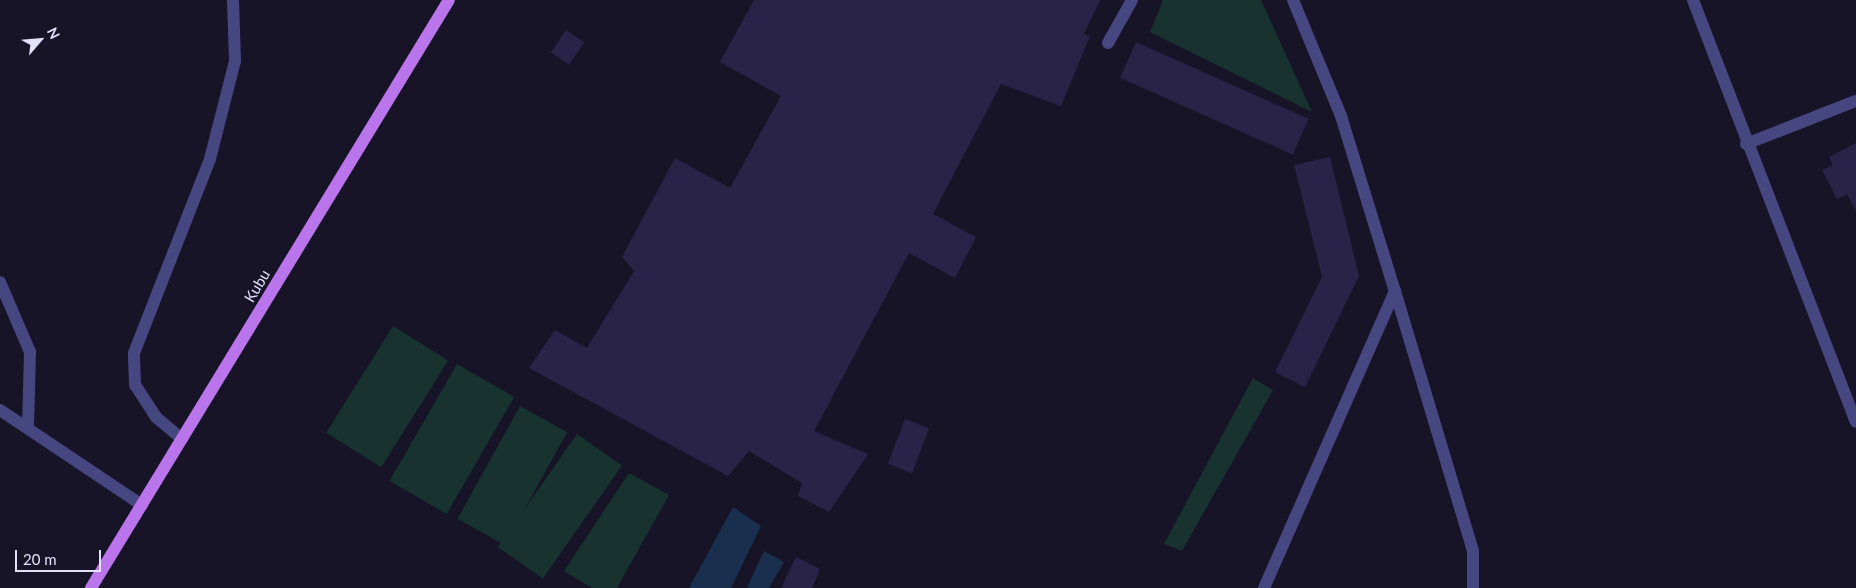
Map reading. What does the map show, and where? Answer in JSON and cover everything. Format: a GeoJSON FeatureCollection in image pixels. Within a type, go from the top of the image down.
{"type":"FeatureCollection","features":[{"type":"Feature","properties":{"kind":"main road","name":"Kubu"},"geometry":{"type":"LineString","coordinates":[[91,588],[449,0]]}},
{"type":"Feature","properties":{"kind":"street"},"geometry":{"type":"LineString","coordinates":[[182,440],[156,417],[134,385],[134,353],[210,160],[235,61],[233,0]]}},
{"type":"Feature","properties":{"kind":"street"},"geometry":{"type":"LineString","coordinates":[[1108,43],[1132,0]]}},
{"type":"Feature","properties":{"kind":"street"},"geometry":{"type":"LineString","coordinates":[[1293,0],[1341,116],[1395,291],[1473,551],[1473,588]]}},
{"type":"Feature","properties":{"kind":"street"},"geometry":{"type":"LineString","coordinates":[[1693,0],[1746,144],[1856,422]]}},
{"type":"Feature","properties":{"kind":"street"},"geometry":{"type":"LineString","coordinates":[[1746,144],[1856,101]]}},
{"type":"Feature","properties":{"kind":"street"},"geometry":{"type":"LineString","coordinates":[[0,282],[30,352],[28,426]]}},
{"type":"Feature","properties":{"kind":"street"},"geometry":{"type":"LineString","coordinates":[[1264,588],[1395,291]]}},
{"type":"Feature","properties":{"kind":"street"},"geometry":{"type":"LineString","coordinates":[[0,410],[28,426],[142,505]]}},
{"type":"Feature","properties":{"kind":"green space"},"geometry":{"type":"Polygon","coordinates":[[[1163,0],[1261,0],[1312,112],[1150,32],[1163,0]]]}},
{"type":"Feature","properties":{"kind":"green space"},"geometry":{"type":"Polygon","coordinates":[[[393,326],[448,360],[381,467],[326,433],[393,326]]]}},
{"type":"Feature","properties":{"kind":"green space"},"geometry":{"type":"Polygon","coordinates":[[[457,364],[514,397],[447,514],[390,481],[457,364]]]}},
{"type":"Feature","properties":{"kind":"green space"},"geometry":{"type":"Polygon","coordinates":[[[1253,378],[1273,390],[1182,551],[1164,544],[1253,378]]]}},
{"type":"Feature","properties":{"kind":"green space"},"geometry":{"type":"Polygon","coordinates":[[[520,406],[567,432],[505,545],[457,519],[520,406]]]}},
{"type":"Feature","properties":{"kind":"green space"},"geometry":{"type":"Polygon","coordinates":[[[577,434],[622,466],[543,579],[498,547],[577,434]]]}},
{"type":"Feature","properties":{"kind":"green space"},"geometry":{"type":"Polygon","coordinates":[[[629,473],[669,495],[617,588],[592,588],[564,571],[629,473]]]}},
{"type":"Feature","properties":{"kind":"water"},"geometry":{"type":"Polygon","coordinates":[[[733,507],[761,526],[731,588],[689,588],[733,507]]]}},
{"type":"Feature","properties":{"kind":"water"},"geometry":{"type":"Polygon","coordinates":[[[764,551],[784,562],[769,588],[747,587],[764,551]]]}},
{"type":"Feature","properties":{"kind":"building"},"geometry":{"type":"Polygon","coordinates":[[[754,0],[1100,0],[1084,34],[1090,36],[1061,106],[1001,84],[933,214],[976,237],[955,278],[909,253],[814,431],[868,454],[829,512],[798,496],[802,483],[749,451],[728,476],[529,368],[555,330],[587,348],[634,271],[622,257],[675,158],[730,188],[781,96],[720,62],[754,0]]]}},
{"type":"Feature","properties":{"kind":"building"},"geometry":{"type":"Polygon","coordinates":[[[566,30],[584,42],[569,65],[551,52],[566,30]]]}},
{"type":"Feature","properties":{"kind":"building"},"geometry":{"type":"Polygon","coordinates":[[[1136,42],[1309,119],[1293,155],[1120,78],[1136,42]]]}},
{"type":"Feature","properties":{"kind":"building"},"geometry":{"type":"Polygon","coordinates":[[[1856,143],[1856,211],[1847,194],[1837,199],[1822,170],[1833,165],[1829,157],[1856,143]]]}},
{"type":"Feature","properties":{"kind":"building"},"geometry":{"type":"Polygon","coordinates":[[[1330,157],[1359,276],[1305,387],[1275,372],[1322,277],[1294,165],[1330,157]]]}},
{"type":"Feature","properties":{"kind":"building"},"geometry":{"type":"Polygon","coordinates":[[[905,419],[929,428],[912,473],[888,464],[905,419]]]}},
{"type":"Feature","properties":{"kind":"building"},"geometry":{"type":"Polygon","coordinates":[[[796,557],[820,569],[812,588],[781,588],[796,557]]]}}]}
